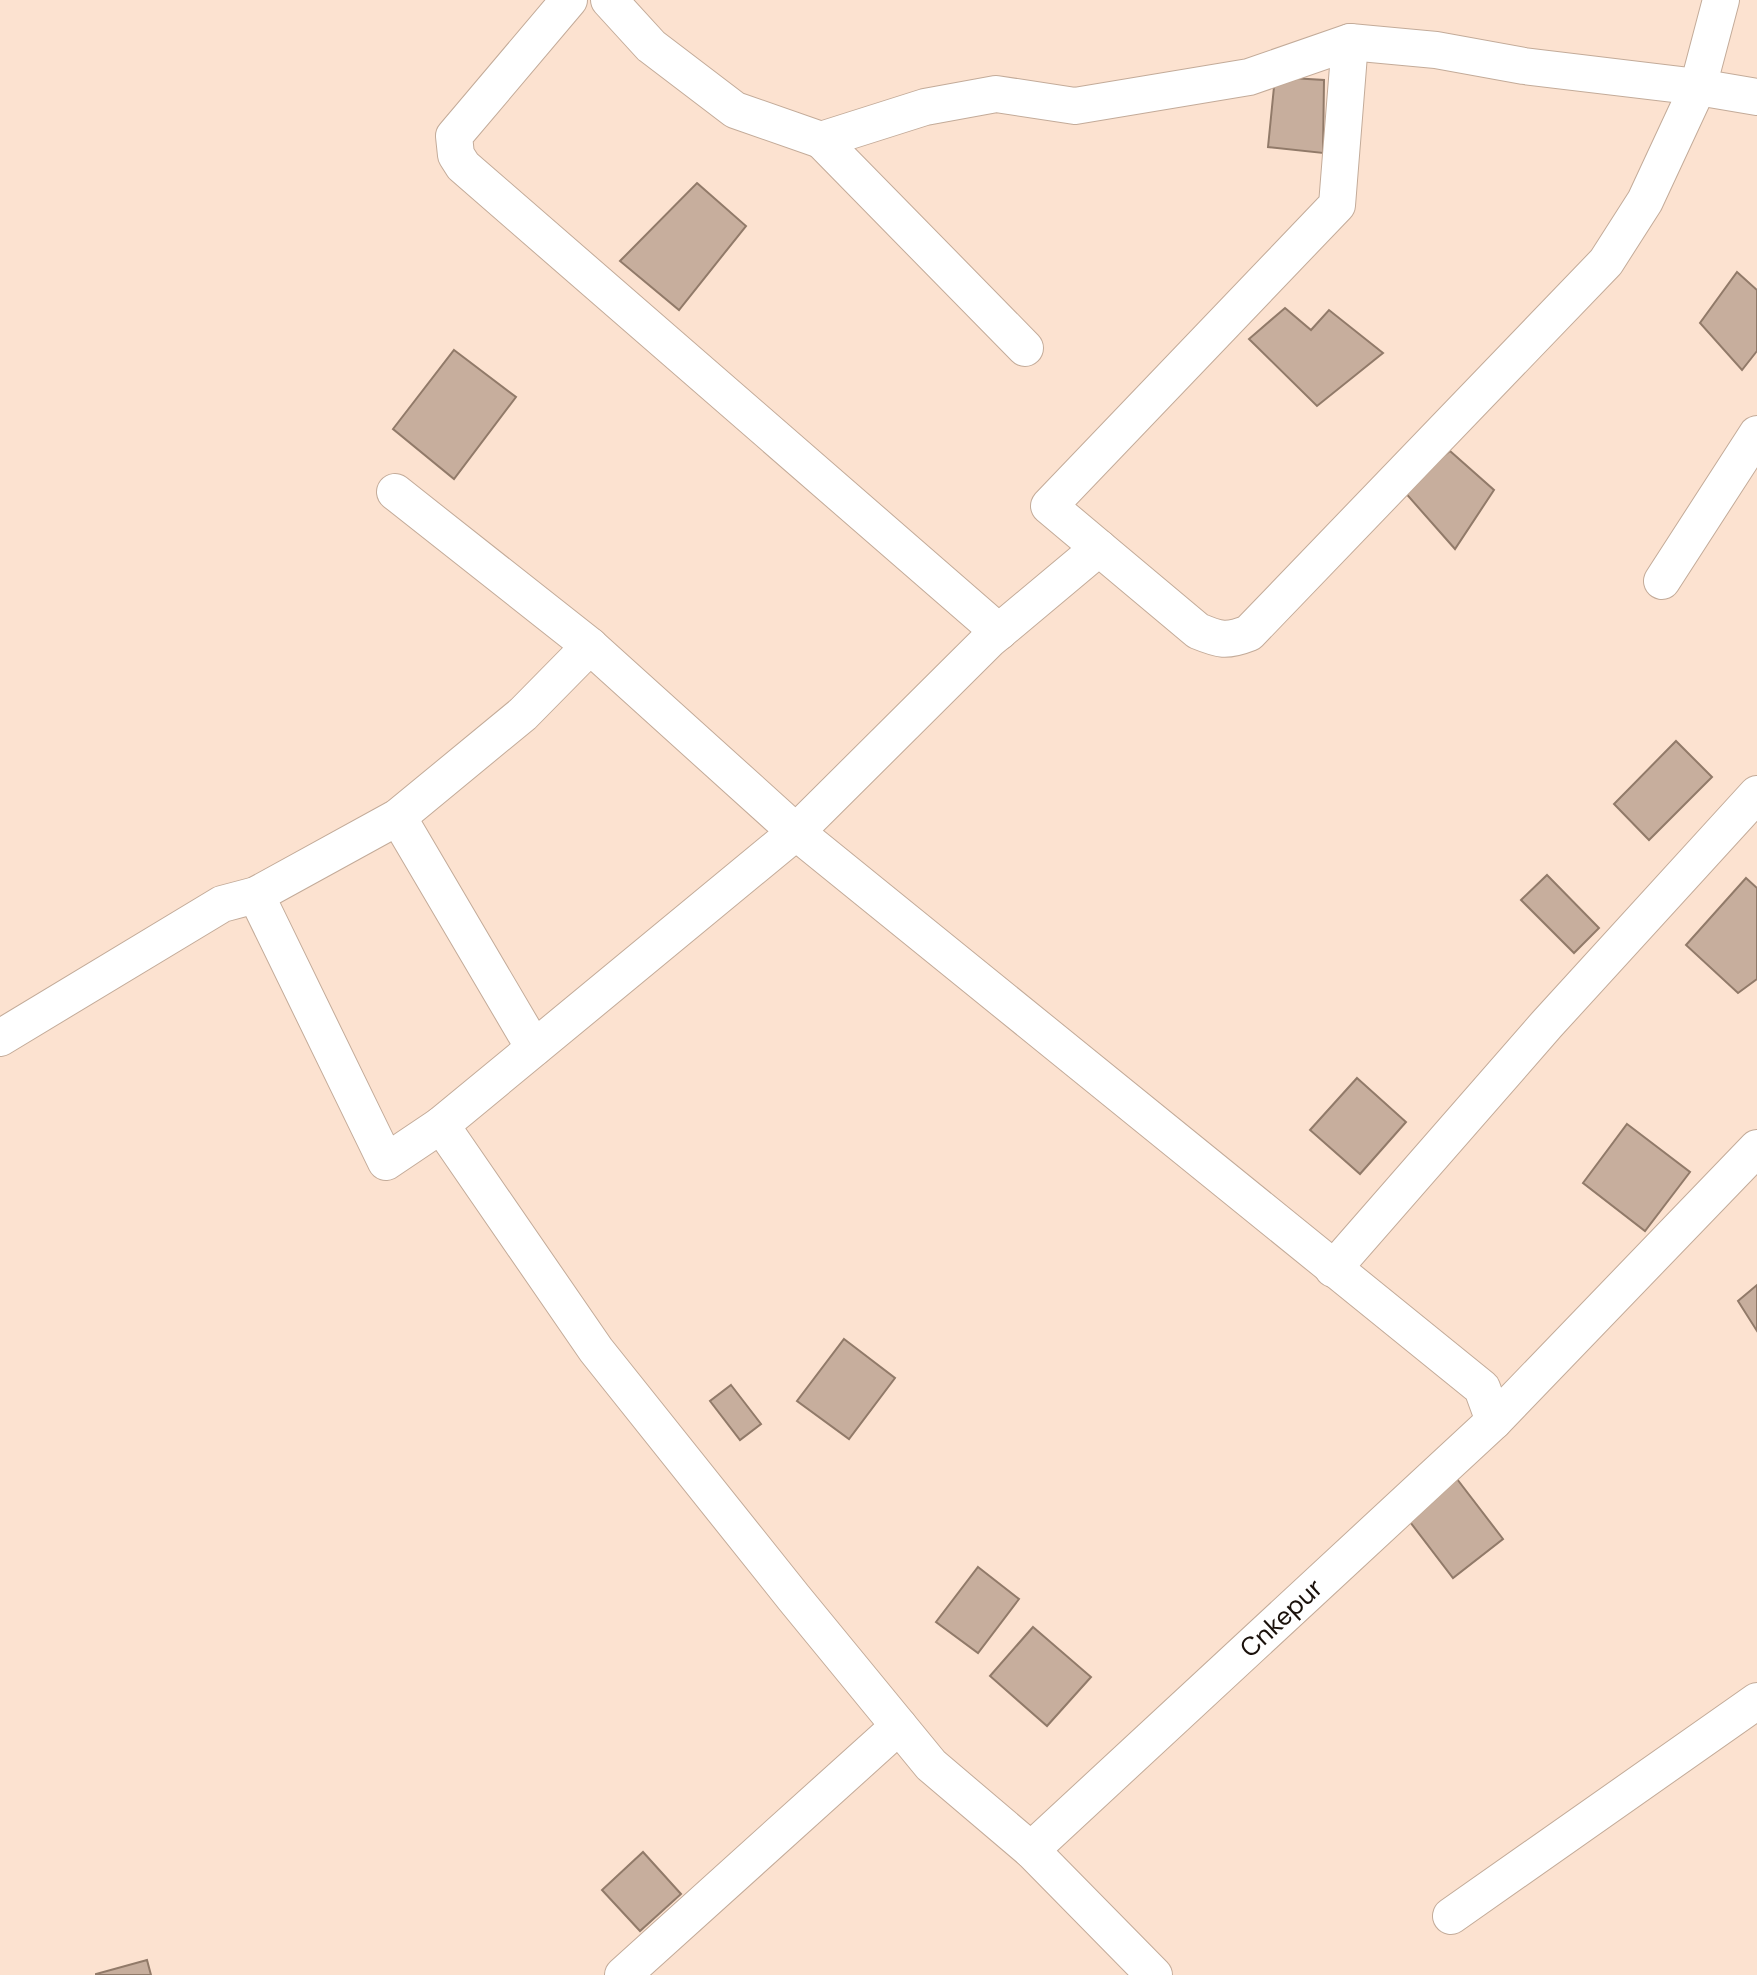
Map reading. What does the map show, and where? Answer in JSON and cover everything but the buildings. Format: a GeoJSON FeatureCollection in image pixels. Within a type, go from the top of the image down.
{"type":"FeatureCollection","features":[{"type":"Feature","properties":{"kind":"street"},"geometry":{"type":"LineString","coordinates":[[569,0],[454,136],[456,155],[463,166],[999,632]]}},
{"type":"Feature","properties":{"kind":"street"},"geometry":{"type":"LineString","coordinates":[[609,0],[651,46],[735,110],[821,140],[1025,348]]}},
{"type":"Feature","properties":{"kind":"street"},"geometry":{"type":"LineString","coordinates":[[1350,42],[1337,205],[1049,506],[1198,631],[1217,639],[1231,640],[1249,633],[1606,262],[1645,201],[1698,87],[1721,0]]}},
{"type":"Feature","properties":{"kind":"street"},"geometry":{"type":"LineString","coordinates":[[821,140],[925,107],[996,94],[1075,106],[1249,77],[1350,42],[1422,48],[1524,66],[1757,97]]}},
{"type":"Feature","properties":{"kind":"street"},"geometry":{"type":"LineString","coordinates":[[1662,581],[1757,434]]}},
{"type":"Feature","properties":{"kind":"street"},"geometry":{"type":"LineString","coordinates":[[395,492],[590,646],[796,832],[1482,1388],[1494,1421]]}},
{"type":"Feature","properties":{"kind":"street"},"geometry":{"type":"LineString","coordinates":[[256,895],[386,1162],[441,1125],[796,832],[999,632],[1099,548]]}},
{"type":"Feature","properties":{"kind":"street"},"geometry":{"type":"LineString","coordinates":[[0,1038],[222,904],[256,895],[398,817],[523,714],[590,646]]}},
{"type":"Feature","properties":{"kind":"street"},"geometry":{"type":"LineString","coordinates":[[1333,1269],[1547,1024],[1757,794]]}},
{"type":"Feature","properties":{"kind":"street"},"geometry":{"type":"LineString","coordinates":[[398,817],[534,1048]]}},
{"type":"Feature","properties":{"kind":"street"},"geometry":{"type":"LineString","coordinates":[[441,1125],[596,1350],[931,1765],[1031,1850],[1154,1975]]}},
{"type":"Feature","properties":{"kind":"street","name":"Cnkepur"},"geometry":{"type":"LineString","coordinates":[[1031,1850],[1494,1421],[1757,1148]]}},
{"type":"Feature","properties":{"kind":"street"},"geometry":{"type":"LineString","coordinates":[[1451,1916],[1757,1701]]}},
{"type":"Feature","properties":{"kind":"street"},"geometry":{"type":"LineString","coordinates":[[623,1975],[899,1726]]}}]}
